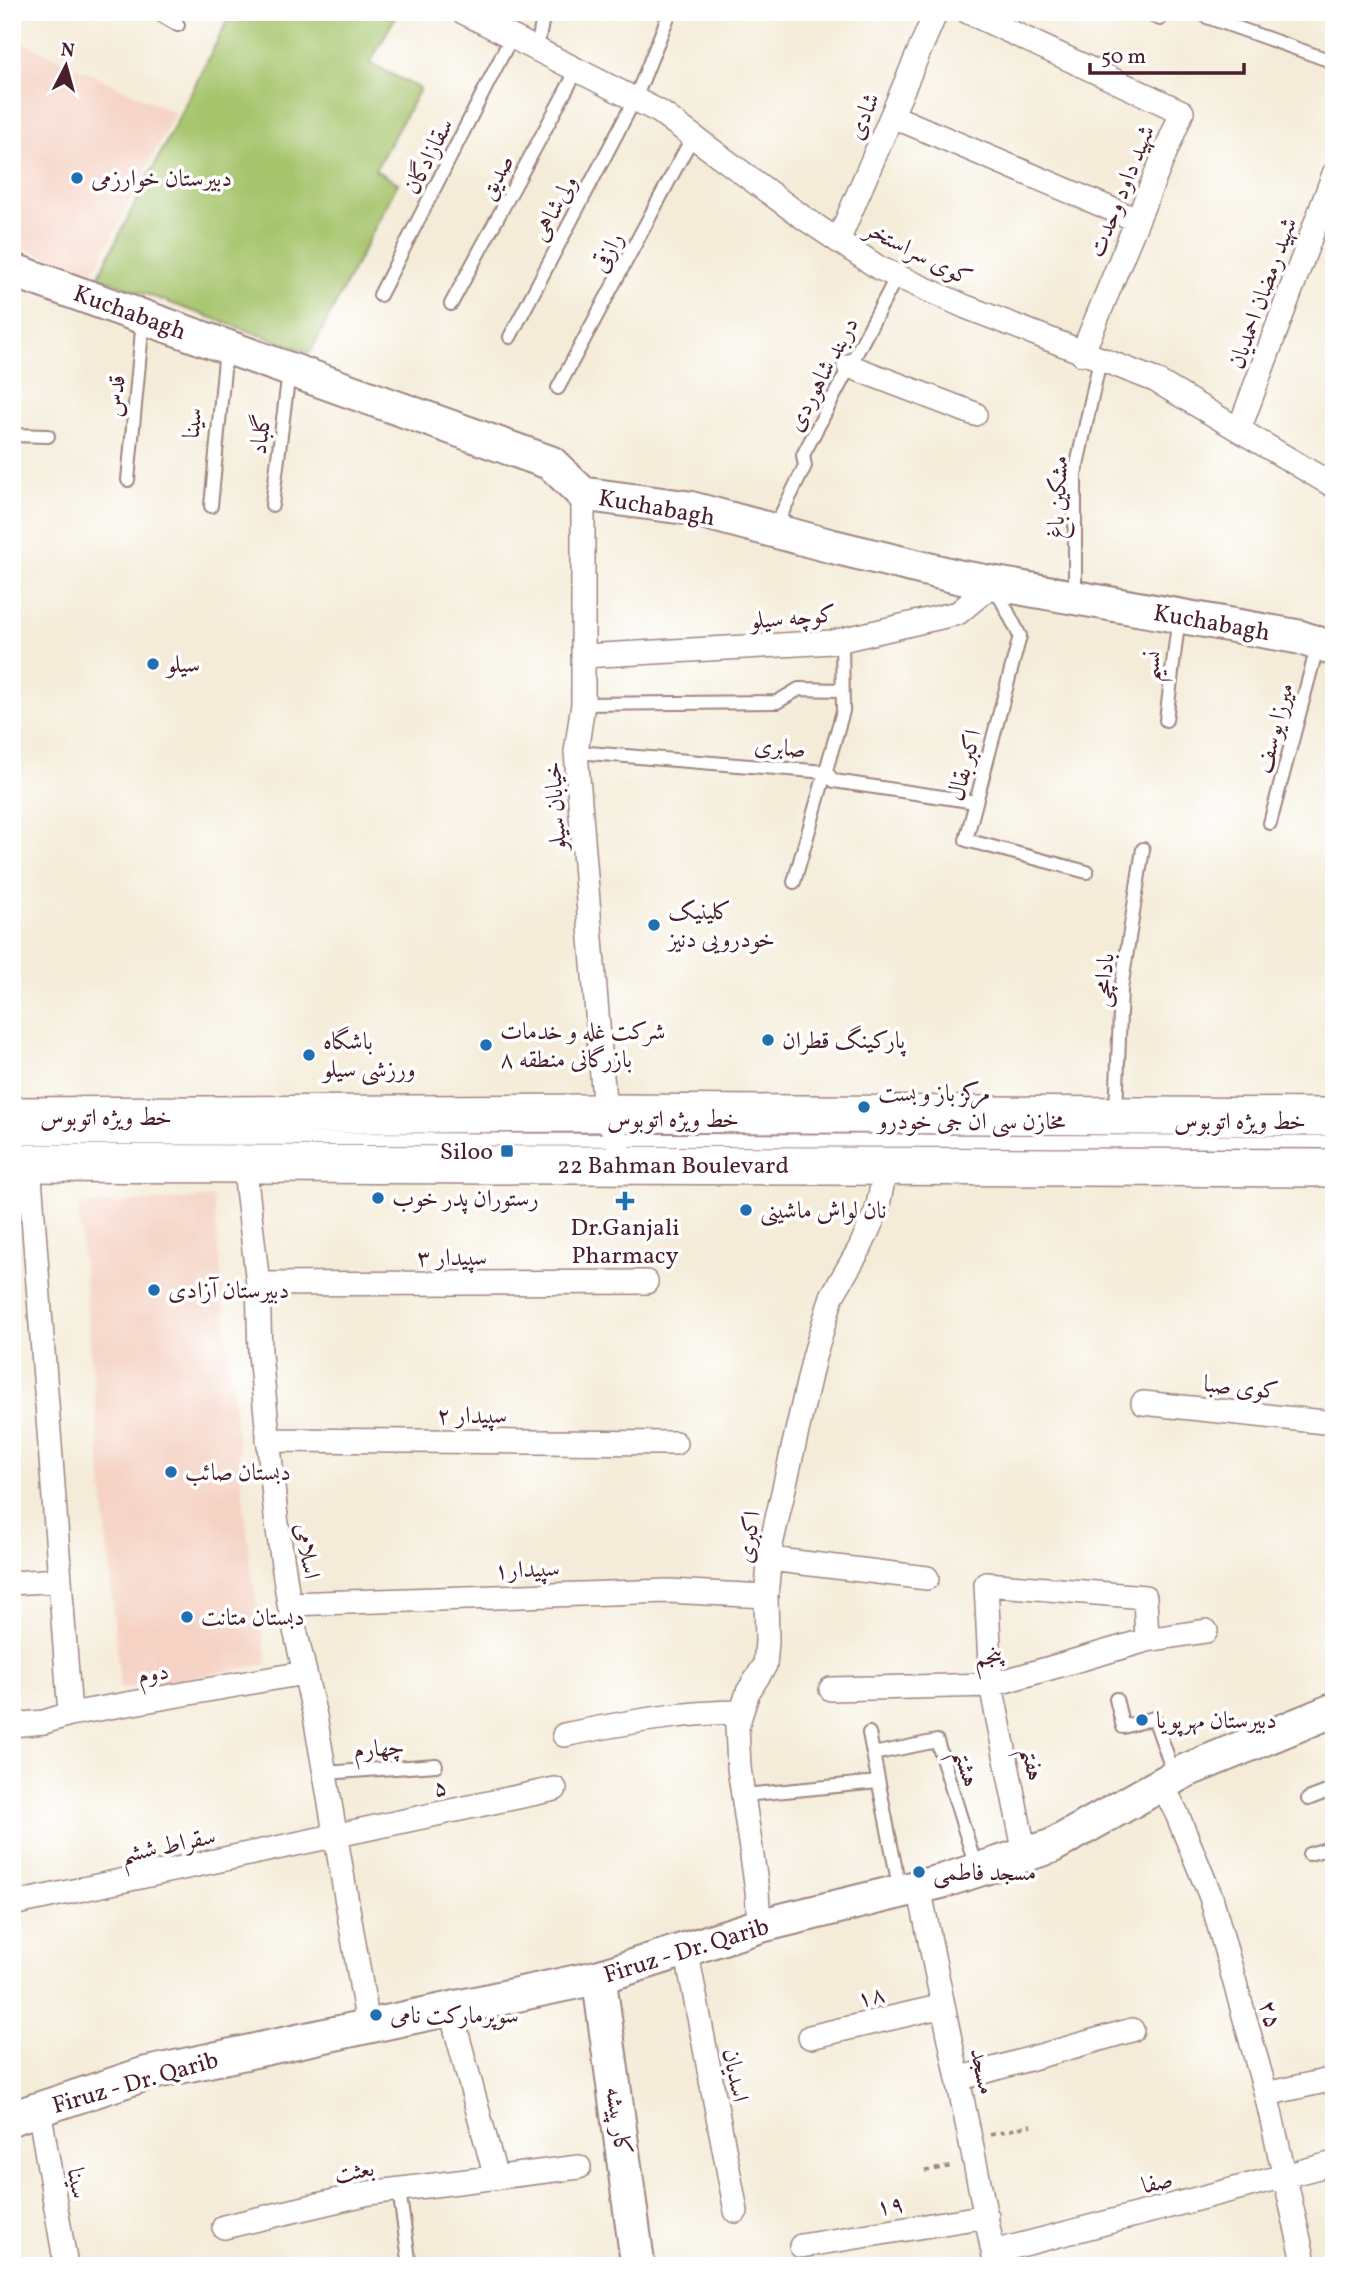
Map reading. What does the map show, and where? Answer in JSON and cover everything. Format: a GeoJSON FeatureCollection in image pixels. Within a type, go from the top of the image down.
{"type":"FeatureCollection","features":[{"type":"Feature","properties":{"kind":"main road","name":"Kuchabagh"},"geometry":{"type":"LineString","coordinates":[[12,270],[551,463],[583,494],[689,508],[867,555],[994,583],[1299,637],[1326,647]]}},
{"type":"Feature","properties":{"kind":"main road","name":"22 Bahman Boulevard"},"geometry":{"type":"LineString","coordinates":[[12,1116],[614,1139],[886,1166],[1334,1168]]}},
{"type":"Feature","properties":{"kind":"main road","name":"22 Bahman Boulevard"},"geometry":{"type":"LineString","coordinates":[[18,1154],[244,1162],[614,1139],[1116,1116],[1334,1117]]}},
{"type":"Feature","properties":{"kind":"main road","name":"Firuz - Dr. Qarib"},"geometry":{"type":"LineString","coordinates":[[26,2113],[145,2074],[599,1977],[759,1926],[977,1870],[1052,1846],[1168,1781],[1334,1710]]}},
{"type":"Feature","properties":{"kind":"main road","name":"کار پیشه"},"geometry":{"type":"LineString","coordinates":[[599,1977],[638,2266]]}},
{"type":"Feature","properties":{"kind":"street","name":"شادی"},"geometry":{"type":"LineString","coordinates":[[838,241],[936,12]]}},
{"type":"Feature","properties":{"kind":"street","name":"شهید داود وحدت"},"geometry":{"type":"LineString","coordinates":[[968,12],[1182,112],[1137,220],[1091,357]]}},
{"type":"Feature","properties":{"kind":"street","name":"کوی سراستخر"},"geometry":{"type":"LineString","coordinates":[[469,14],[660,112],[879,268],[966,307],[1155,380],[1334,486]]}},
{"type":"Feature","properties":{"kind":"street"},"geometry":{"type":"LineString","coordinates":[[892,116],[1137,220]]}},
{"type":"Feature","properties":{"kind":"street","name":"شهید رمضان احمدیان"},"geometry":{"type":"LineString","coordinates":[[1239,430],[1334,174]]}},
{"type":"Feature","properties":{"kind":"street"},"geometry":{"type":"LineString","coordinates":[[849,366],[975,414]]}},
{"type":"Feature","properties":{"kind":"street","name":"خیابان سیلو"},"geometry":{"type":"LineString","coordinates":[[583,494],[583,704],[576,752],[614,1139]]}},
{"type":"Feature","properties":{"kind":"street","name":"کوچه سیلو"},"geometry":{"type":"LineString","coordinates":[[583,656],[842,640],[958,613],[994,583]]}},
{"type":"Feature","properties":{"kind":"street"},"geometry":{"type":"LineString","coordinates":[[18,1154],[60,1580],[70,1714]]}},
{"type":"Feature","properties":{"kind":"street","name":"اسلامی"},"geometry":{"type":"LineString","coordinates":[[244,1162],[258,1284],[260,1354],[276,1517],[289,1604],[315,1716],[368,2025]]}},
{"type":"Feature","properties":{"kind":"street","name":"اکبری"},"geometry":{"type":"LineString","coordinates":[[759,1926],[757,1889],[739,1768],[737,1726],[748,1692],[765,1665],[766,1596],[771,1545],[814,1357],[832,1296],[860,1248],[877,1210],[886,1166]]}},
{"type":"Feature","properties":{"kind":"street","name":"سپیدار ۳"},"geometry":{"type":"LineString","coordinates":[[258,1284],[646,1282]]}},
{"type":"Feature","properties":{"kind":"street","name":"کوی صبا"},"geometry":{"type":"LineString","coordinates":[[1143,1403],[1334,1423]]}},
{"type":"Feature","properties":{"kind":"street","name":"سپیدار ۲"},"geometry":{"type":"LineString","coordinates":[[268,1440],[675,1443]]}},
{"type":"Feature","properties":{"kind":"street"},"geometry":{"type":"LineString","coordinates":[[770,1559],[927,1578]]}},
{"type":"Feature","properties":{"kind":"street"},"geometry":{"type":"LineString","coordinates":[[12,1583],[60,1580]]}},
{"type":"Feature","properties":{"kind":"street","name":"هفتم"},"geometry":{"type":"LineString","coordinates":[[1025,1854],[991,1685],[986,1584],[1145,1597],[1147,1640]]}},
{"type":"Feature","properties":{"kind":"street","name":"سپیدار۱"},"geometry":{"type":"LineString","coordinates":[[289,1604],[668,1591],[766,1596]]}},
{"type":"Feature","properties":{"kind":"street","name":"پنجم"},"geometry":{"type":"LineString","coordinates":[[831,1689],[991,1685],[1147,1640],[1206,1631]]}},
{"type":"Feature","properties":{"kind":"street","name":"دوم"},"geometry":{"type":"LineString","coordinates":[[12,1725],[44,1722],[70,1714],[304,1673]]}},
{"type":"Feature","properties":{"kind":"street"},"geometry":{"type":"LineString","coordinates":[[565,1735],[631,1721],[710,1712],[741,1712]]}},
{"type":"Feature","properties":{"kind":"street","name":"۲۵"},"geometry":{"type":"LineString","coordinates":[[1168,1781],[1177,1814],[1211,1897],[1266,2094],[1305,2266]]}},
{"type":"Feature","properties":{"kind":"street","name":"۵"},"geometry":{"type":"LineString","coordinates":[[335,1836],[555,1789]]}},
{"type":"Feature","properties":{"kind":"street","name":"سقراط ششم"},"geometry":{"type":"LineString","coordinates":[[12,1904],[335,1836]]}},
{"type":"Feature","properties":{"kind":"street","name":"مسجد"},"geometry":{"type":"LineString","coordinates":[[909,1889],[943,2006],[995,2259]]}},
{"type":"Feature","properties":{"kind":"street","name":"اسدیان"},"geometry":{"type":"LineString","coordinates":[[686,1949],[736,2211]]}},
{"type":"Feature","properties":{"kind":"street","name":"۱۸"},"geometry":{"type":"LineString","coordinates":[[810,2037],[943,2006]]}},
{"type":"Feature","properties":{"kind":"street"},"geometry":{"type":"LineString","coordinates":[[450,2008],[496,2178]]}},
{"type":"Feature","properties":{"kind":"street"},"geometry":{"type":"LineString","coordinates":[[958,2079],[1132,2030]]}},
{"type":"Feature","properties":{"kind":"street"},"geometry":{"type":"LineString","coordinates":[[1266,2094],[1334,2079]]}},
{"type":"Feature","properties":{"kind":"street","name":"سینا"},"geometry":{"type":"LineString","coordinates":[[26,2113],[66,2266]]}},
{"type":"Feature","properties":{"kind":"street","name":"صفا"},"geometry":{"type":"LineString","coordinates":[[995,2259],[1334,2163]]}},
{"type":"Feature","properties":{"kind":"street","name":"بعثت"},"geometry":{"type":"LineString","coordinates":[[224,2227],[369,2193],[579,2168]]}},
{"type":"Feature","properties":{"kind":"street","name":"۱۹"},"geometry":{"type":"LineString","coordinates":[[801,2245],[987,2217]]}},
{"type":"Feature","properties":{"kind":"lane"},"geometry":{"type":"LineString","coordinates":[[156,12],[178,25]]}},
{"type":"Feature","properties":{"kind":"lane"},"geometry":{"type":"LineString","coordinates":[[537,49],[544,12]]}},
{"type":"Feature","properties":{"kind":"lane","name":"ولی‌شاهی"},"geometry":{"type":"LineString","coordinates":[[510,337],[635,99],[670,12]]}},
{"type":"Feature","properties":{"kind":"lane"},"geometry":{"type":"LineString","coordinates":[[1144,12],[1160,19],[1163,12]]}},
{"type":"Feature","properties":{"kind":"lane"},"geometry":{"type":"LineString","coordinates":[[1207,17],[1334,62]]}},
{"type":"Feature","properties":{"kind":"lane","name":"سقازادگان"},"geometry":{"type":"LineString","coordinates":[[380,295],[512,36]]}},
{"type":"Feature","properties":{"kind":"lane","name":"صدیق"},"geometry":{"type":"LineString","coordinates":[[451,304],[577,70]]}},
{"type":"Feature","properties":{"kind":"lane","name":"رازقی"},"geometry":{"type":"LineString","coordinates":[[558,388],[692,136]]}},
{"type":"Feature","properties":{"kind":"lane","name":"دربند شاهوردی"},"geometry":{"type":"LineString","coordinates":[[773,531],[805,466],[803,455],[897,276]]}},
{"type":"Feature","properties":{"kind":"lane","name":"قدس"},"geometry":{"type":"LineString","coordinates":[[128,480],[143,316]]}},
{"type":"Feature","properties":{"kind":"lane","name":"سینا"},"geometry":{"type":"LineString","coordinates":[[211,506],[226,345]]}},
{"type":"Feature","properties":{"kind":"lane","name":"مشکین باغ"},"geometry":{"type":"LineString","coordinates":[[1075,597],[1074,474],[1091,357]]}},
{"type":"Feature","properties":{"kind":"lane","name":"گلباد"},"geometry":{"type":"LineString","coordinates":[[272,505],[289,368]]}},
{"type":"Feature","properties":{"kind":"lane"},"geometry":{"type":"LineString","coordinates":[[12,435],[48,436]]}},
{"type":"Feature","properties":{"kind":"lane","name":"اکبر بقال"},"geometry":{"type":"LineString","coordinates":[[994,583],[1020,636],[966,840],[1087,872]]}},
{"type":"Feature","properties":{"kind":"lane","name":"نسیم"},"geometry":{"type":"LineString","coordinates":[[1166,720],[1179,616]]}},
{"type":"Feature","properties":{"kind":"lane"},"geometry":{"type":"LineString","coordinates":[[794,882],[843,711],[842,640]]}},
{"type":"Feature","properties":{"kind":"lane","name":"میرزا یوسف"},"geometry":{"type":"LineString","coordinates":[[1270,823],[1326,647]]}},
{"type":"Feature","properties":{"kind":"lane"},"geometry":{"type":"LineString","coordinates":[[583,704],[778,702],[799,689],[842,690]]}},
{"type":"Feature","properties":{"kind":"lane","name":"صابری"},"geometry":{"type":"LineString","coordinates":[[576,752],[826,772],[834,781],[976,803]]}},
{"type":"Feature","properties":{"kind":"lane","name":"بادامچی"},"geometry":{"type":"LineString","coordinates":[[1116,1116],[1121,989],[1143,849]]}},
{"type":"Feature","properties":{"kind":"lane","name":"خط ویژه اتوبوس"},"geometry":{"type":"LineString","coordinates":[[18,1154],[614,1139],[1334,1142]]}},
{"type":"Feature","properties":{"kind":"lane"},"geometry":{"type":"LineString","coordinates":[[1116,1699],[1124,1727],[1154,1718],[1168,1781]]}},
{"type":"Feature","properties":{"kind":"lane"},"geometry":{"type":"LineString","coordinates":[[869,1733],[878,1782],[909,1889]]}},
{"type":"Feature","properties":{"kind":"lane","name":"هشتم"},"geometry":{"type":"LineString","coordinates":[[873,1754],[937,1741],[977,1870]]}},
{"type":"Feature","properties":{"kind":"lane","name":"چهارم"},"geometry":{"type":"LineString","coordinates":[[325,1773],[436,1765]]}},
{"type":"Feature","properties":{"kind":"lane"},"geometry":{"type":"LineString","coordinates":[[744,1795],[878,1782]]}},
{"type":"Feature","properties":{"kind":"lane"},"geometry":{"type":"LineString","coordinates":[[1308,1799],[1334,1789]]}},
{"type":"Feature","properties":{"kind":"lane"},"geometry":{"type":"LineString","coordinates":[[1309,1854],[1334,1847]]}},
{"type":"Feature","properties":{"kind":"lane"},"geometry":{"type":"LineString","coordinates":[[399,2190],[410,2266]]}},
{"type":"Feature","properties":{"kind":"path"},"geometry":{"type":"LineString","coordinates":[[971,2139],[1031,2126]]}},
{"type":"Feature","properties":{"kind":"path"},"geometry":{"type":"LineString","coordinates":[[925,2171],[975,2163]]}},
{"type":"Feature","properties":{"kind":"shaded area","name":"دبیرستان خوارزمی"},"geometry":{"type":"Polygon","coordinates":[[[12,37],[175,113],[93,274],[12,244],[12,37]]]}},
{"type":"Feature","properties":{"kind":"shaded area"},"geometry":{"type":"Polygon","coordinates":[[[213,1197],[250,1562],[268,1664],[120,1689],[78,1206],[213,1197]]]}},
{"type":"Feature","properties":{"kind":"green space"},"geometry":{"type":"Polygon","coordinates":[[[232,12],[398,12],[370,63],[420,89],[375,170],[398,183],[310,353],[98,277],[232,12]]]}},
{"type":"Feature","properties":{"kind":"place","name":"دبیرستان خوارزمی"},"geometry":{"type":"Point","coordinates":[77,178]}},
{"type":"Feature","properties":{"kind":"place","name":"سیلو"},"geometry":{"type":"Point","coordinates":[153,664]}},
{"type":"Feature","properties":{"kind":"place","name":"کلینیک خودرویی دنیز"},"geometry":{"type":"Point","coordinates":[654,925]}},
{"type":"Feature","properties":{"kind":"place","name":"پارکینگ قطران"},"geometry":{"type":"Point","coordinates":[768,1040]}},
{"type":"Feature","properties":{"kind":"place","name":"شرکت غله و خدمات بازرگانی منطقه ۸"},"geometry":{"type":"Point","coordinates":[486,1045]}},
{"type":"Feature","properties":{"kind":"place","name":"باشگاه ورزشی سیلو"},"geometry":{"type":"Point","coordinates":[309,1055]}},
{"type":"Feature","properties":{"kind":"place","name":"مرکز باز و بست مخازن سی ان جی خودرو"},"geometry":{"type":"Point","coordinates":[864,1107]}},
{"type":"Feature","properties":{"kind":"place","name":"Siloo"},"geometry":{"type":"Point","coordinates":[507,1151]}},
{"type":"Feature","properties":{"kind":"place","name":"رستوران پدر خوب"},"geometry":{"type":"Point","coordinates":[378,1198]}},
{"type":"Feature","properties":{"kind":"place","name":"Dr.Ganjali Pharmacy"},"geometry":{"type":"Point","coordinates":[625,1201]}},
{"type":"Feature","properties":{"kind":"place","name":"نان لواش ماشینی"},"geometry":{"type":"Point","coordinates":[746,1210]}},
{"type":"Feature","properties":{"kind":"place","name":"دبیرستان آزادی"},"geometry":{"type":"Point","coordinates":[154,1290]}},
{"type":"Feature","properties":{"kind":"place","name":"دبستان صائب"},"geometry":{"type":"Point","coordinates":[171,1472]}},
{"type":"Feature","properties":{"kind":"place","name":"دبستان متانت"},"geometry":{"type":"Point","coordinates":[187,1617]}},
{"type":"Feature","properties":{"kind":"place","name":"دبیرستان مهرپویا"},"geometry":{"type":"Point","coordinates":[1142,1720]}},
{"type":"Feature","properties":{"kind":"place","name":"مسجد فاطمی"},"geometry":{"type":"Point","coordinates":[919,1872]}},
{"type":"Feature","properties":{"kind":"place","name":"سوپرمارکت نامی"},"geometry":{"type":"Point","coordinates":[376,2015]}}]}
